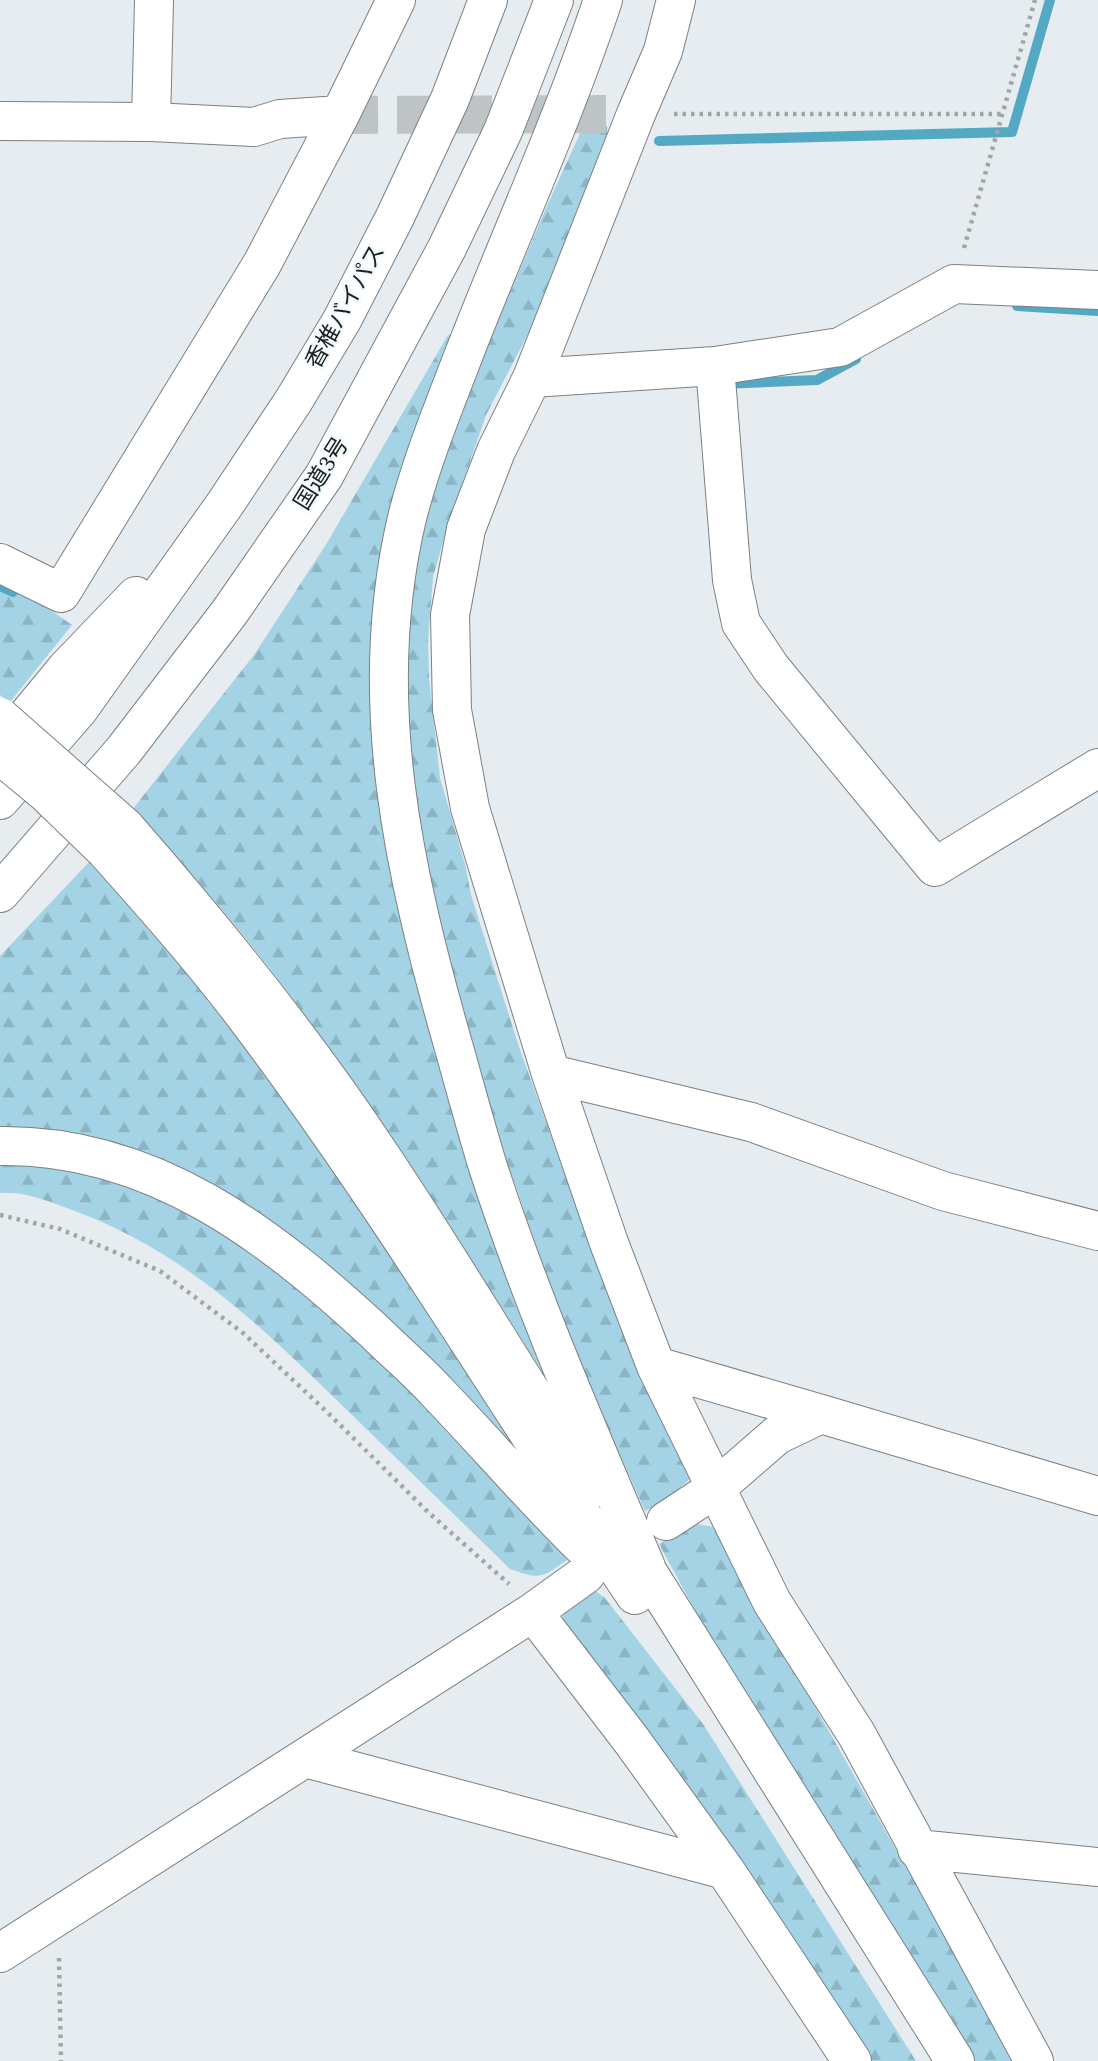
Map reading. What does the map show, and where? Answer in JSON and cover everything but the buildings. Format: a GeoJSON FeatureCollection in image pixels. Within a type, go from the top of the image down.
{"type":"FeatureCollection","features":[{"type":"Feature","properties":{"kind":"main road"},"geometry":{"type":"LineString","coordinates":[[151,122],[154,0]]}},
{"type":"Feature","properties":{"kind":"main road"},"geometry":{"type":"LineString","coordinates":[[0,563],[61,593],[262,264],[340,115],[396,0]]}},
{"type":"Feature","properties":{"kind":"main road","name":"香椎バイパス"},"geometry":{"type":"LineString","coordinates":[[225,504],[294,400],[342,320],[395,218],[450,99],[488,0]]}},
{"type":"Feature","properties":{"kind":"main road","name":"国道3号"},"geometry":{"type":"LineString","coordinates":[[0,893],[124,750],[229,614],[324,476],[447,248],[503,131],[554,0]]}},
{"type":"Feature","properties":{"kind":"main road"},"geometry":{"type":"LineString","coordinates":[[603,0],[580,70],[506,246],[426,451],[407,519],[395,582],[387,653],[388,727],[400,819],[427,953],[489,1168],[642,1584],[955,2061]]}},
{"type":"Feature","properties":{"kind":"main road"},"geometry":{"type":"LineString","coordinates":[[676,0],[663,51],[532,378],[495,451],[467,529],[450,615],[452,710],[470,808],[551,1074],[609,1243],[656,1366],[772,1602],[857,1735],[1034,2061]]}},
{"type":"Feature","properties":{"kind":"main road"},"geometry":{"type":"LineString","coordinates":[[0,121],[151,122],[254,127],[280,119],[340,115]]}},
{"type":"Feature","properties":{"kind":"main road"},"geometry":{"type":"LineString","coordinates":[[532,378],[715,366],[840,347],[954,284],[1098,290]]}},
{"type":"Feature","properties":{"kind":"main road"},"geometry":{"type":"LineString","coordinates":[[715,366],[732,580],[741,623],[771,668],[935,867],[1098,768]]}},
{"type":"Feature","properties":{"kind":"main road"},"geometry":{"type":"LineString","coordinates":[[0,749],[66,669],[225,504]]}},
{"type":"Feature","properties":{"kind":"main road"},"geometry":{"type":"LineString","coordinates":[[0,800],[79,709],[225,504]]}},
{"type":"Feature","properties":{"kind":"main road"},"geometry":{"type":"LineString","coordinates":[[0,717],[115,838]]}},
{"type":"Feature","properties":{"kind":"main road"},"geometry":{"type":"LineString","coordinates":[[0,755],[46,793],[115,838],[181,892],[268,998],[378,1151],[576,1462],[642,1584],[930,2061]]}},
{"type":"Feature","properties":{"kind":"main road"},"geometry":{"type":"LineString","coordinates":[[551,1074],[751,1122],[943,1191],[1098,1231]]}},
{"type":"Feature","properties":{"kind":"main road"},"geometry":{"type":"LineString","coordinates":[[0,1146],[66,1150],[119,1164],[167,1182],[222,1211],[269,1241],[320,1281],[435,1389],[542,1507],[642,1584]]}},
{"type":"Feature","properties":{"kind":"main road"},"geometry":{"type":"LineString","coordinates":[[656,1366],[1098,1496]]}},
{"type":"Feature","properties":{"kind":"main road"},"geometry":{"type":"LineString","coordinates":[[666,1521],[716,1488],[777,1435],[821,1414]]}},
{"type":"Feature","properties":{"kind":"main road"},"geometry":{"type":"LineString","coordinates":[[0,1952],[533,1612],[586,1574]]}},
{"type":"Feature","properties":{"kind":"main road"},"geometry":{"type":"LineString","coordinates":[[533,1612],[632,1741],[725,1870],[852,2061]]}},
{"type":"Feature","properties":{"kind":"main road"},"geometry":{"type":"LineString","coordinates":[[305,1758],[725,1870]]}},
{"type":"Feature","properties":{"kind":"main road"},"geometry":{"type":"LineString","coordinates":[[917,1849],[1098,1867]]}},
{"type":"Feature","properties":{"kind":"path"},"geometry":{"type":"LineString","coordinates":[[954,284],[1035,0]]}},
{"type":"Feature","properties":{"kind":"path"},"geometry":{"type":"LineString","coordinates":[[636,114],[1003,114]]}},
{"type":"Feature","properties":{"kind":"path"},"geometry":{"type":"LineString","coordinates":[[0,1215],[60,1229],[160,1271],[243,1334],[327,1411],[429,1513],[499,1573],[533,1612]]}},
{"type":"Feature","properties":{"kind":"path"},"geometry":{"type":"LineString","coordinates":[[58,1916],[61,2061]]}},
{"type":"Feature","properties":{"kind":"green space"},"geometry":{"type":"Polygon","coordinates":[[[607,126],[608,160],[554,284],[486,415],[447,528],[433,577],[428,641],[429,678],[440,778],[465,864],[471,895],[519,1047],[589,1241],[690,1479],[662,1503],[645,1511],[559,1318],[519,1195],[489,1116],[451,979],[427,866],[408,743],[406,680],[416,552],[449,437],[583,127],[607,126]]]}},
{"type":"Feature","properties":{"kind":"green space"},"geometry":{"type":"Polygon","coordinates":[[[448,335],[453,335],[374,664],[549,1382],[405,1159],[303,1013],[192,875],[132,810],[254,655],[327,543],[448,335]]]}},
{"type":"Feature","properties":{"kind":"green space"},"geometry":{"type":"Polygon","coordinates":[[[0,580],[19,588],[72,625],[10,702],[0,695],[0,580]]]}},
{"type":"Feature","properties":{"kind":"green space"},"geometry":{"type":"Polygon","coordinates":[[[91,860],[253,1049],[510,1434],[506,1438],[372,1310],[320,1265],[0,1131],[0,956],[91,860]]]}},
{"type":"Feature","properties":{"kind":"green space"},"geometry":{"type":"Polygon","coordinates":[[[0,1163],[57,1166],[129,1179],[215,1222],[380,1355],[563,1550],[567,1560],[546,1574],[535,1576],[510,1569],[286,1351],[220,1294],[149,1246],[109,1225],[42,1199],[17,1193],[0,1193],[0,1163]]]}},
{"type":"Feature","properties":{"kind":"green space"},"geometry":{"type":"Polygon","coordinates":[[[692,1523],[713,1527],[1016,2061],[970,2061],[744,1700],[659,1544],[692,1523]]]}},
{"type":"Feature","properties":{"kind":"green space"},"geometry":{"type":"Polygon","coordinates":[[[593,1589],[605,1598],[703,1724],[916,2061],[865,2061],[560,1626],[566,1607],[593,1589]]]}},
{"type":"Feature","properties":{"kind":"waterway"},"geometry":{"type":"LineString","coordinates":[[659,141],[1012,132],[1050,0]]}},
{"type":"Feature","properties":{"kind":"waterway"},"geometry":{"type":"LineString","coordinates":[[1017,306],[1098,311]]}},
{"type":"Feature","properties":{"kind":"waterway"},"geometry":{"type":"LineString","coordinates":[[723,384],[817,380],[856,359]]}},
{"type":"Feature","properties":{"kind":"waterway"},"geometry":{"type":"LineString","coordinates":[[0,586],[13,592]]}},
{"type":"Feature","properties":{"kind":"tunnel"},"geometry":{"type":"LineString","coordinates":[[340,115],[636,114]]}}]}
